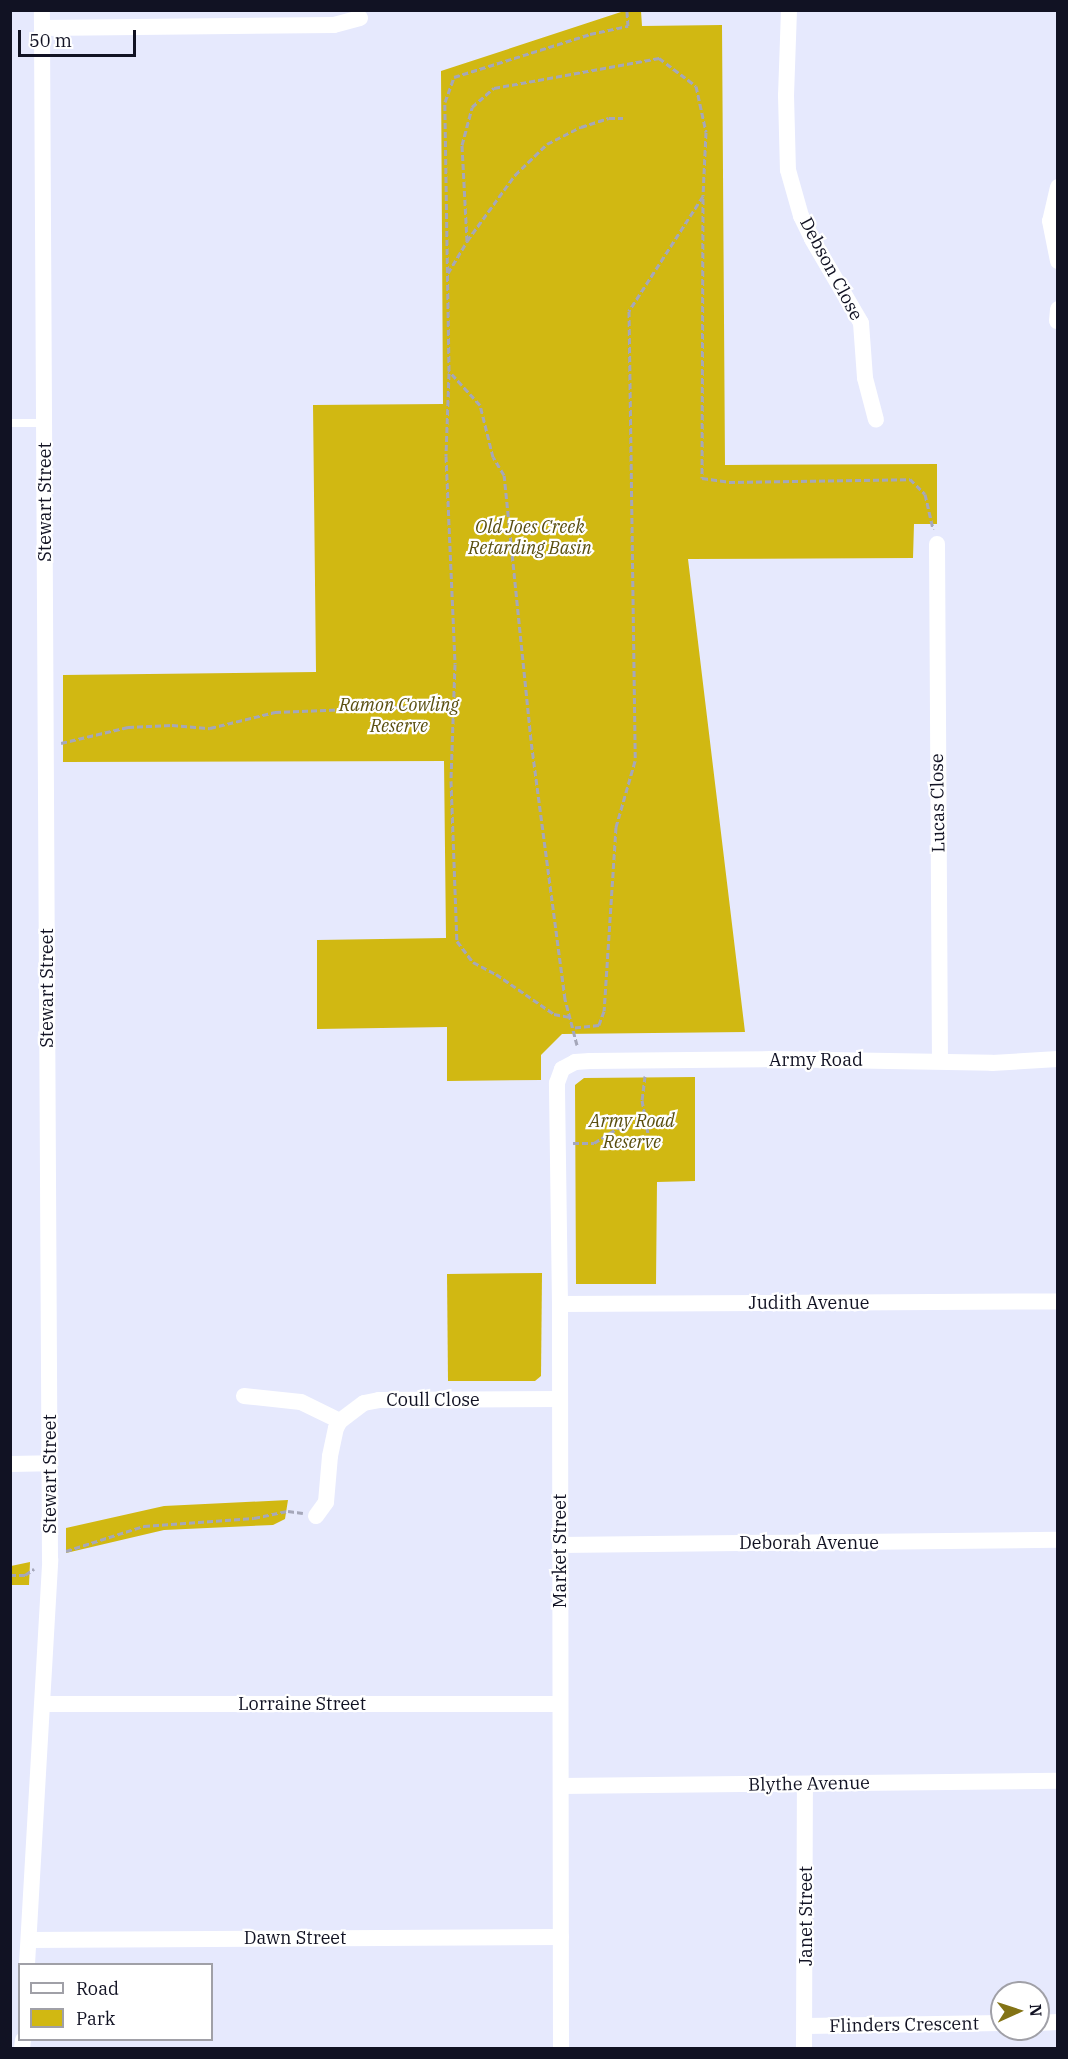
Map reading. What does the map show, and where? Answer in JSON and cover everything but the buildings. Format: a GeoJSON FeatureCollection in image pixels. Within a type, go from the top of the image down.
{"type":"FeatureCollection","features":[{"type":"Feature","properties":{"kind":"street","name":"Stewart Street"},"geometry":{"type":"LineString","coordinates":[[27,1963],[50,1560],[42,10]]}},
{"type":"Feature","properties":{"kind":"street","name":"Debson Close"},"geometry":{"type":"LineString","coordinates":[[789,10],[786,86],[788,170],[808,231],[861,323],[865,378],[876,420]]}},
{"type":"Feature","properties":{"kind":"street"},"geometry":{"type":"LineString","coordinates":[[42,28],[334,25],[360,18]]}},
{"type":"Feature","properties":{"kind":"street"},"geometry":{"type":"LineString","coordinates":[[1058,188],[1050,221],[1058,261]]}},
{"type":"Feature","properties":{"kind":"street"},"geometry":{"type":"LineString","coordinates":[[1057,321],[1058,309]]}},
{"type":"Feature","properties":{"kind":"street","name":"Lucas Close"},"geometry":{"type":"LineString","coordinates":[[937,544],[940,1061]]}},
{"type":"Feature","properties":{"kind":"street","name":"Army Road"},"geometry":{"type":"LineString","coordinates":[[575,1062],[940,1061],[992,1063],[1058,1059]]}},
{"type":"Feature","properties":{"kind":"street","name":"Market Street"},"geometry":{"type":"LineString","coordinates":[[561,2049],[560,1304],[557,1083],[562,1069],[575,1062]]}},
{"type":"Feature","properties":{"kind":"street","name":"Judith Avenue"},"geometry":{"type":"LineString","coordinates":[[560,1304],[1058,1301]]}},
{"type":"Feature","properties":{"kind":"street"},"geometry":{"type":"LineString","coordinates":[[244,1396],[301,1402],[340,1421],[330,1456],[326,1502],[316,1515]]}},
{"type":"Feature","properties":{"kind":"street","name":"Coull Close"},"geometry":{"type":"LineString","coordinates":[[340,1421],[364,1403],[379,1400],[560,1399]]}},
{"type":"Feature","properties":{"kind":"street"},"geometry":{"type":"LineString","coordinates":[[10,1464],[49,1463]]}},
{"type":"Feature","properties":{"kind":"street","name":"Deborah Avenue"},"geometry":{"type":"LineString","coordinates":[[560,1545],[1058,1540]]}},
{"type":"Feature","properties":{"kind":"street","name":"Lorraine Street"},"geometry":{"type":"LineString","coordinates":[[43,1704],[561,1704]]}},
{"type":"Feature","properties":{"kind":"street","name":"Blythe Avenue"},"geometry":{"type":"LineString","coordinates":[[561,1786],[1058,1782]]}},
{"type":"Feature","properties":{"kind":"street","name":"Janet Street"},"geometry":{"type":"LineString","coordinates":[[804,2049],[806,2026],[805,1784]]}},
{"type":"Feature","properties":{"kind":"street","name":"Dawn Street"},"geometry":{"type":"LineString","coordinates":[[29,1940],[561,1937]]}},
{"type":"Feature","properties":{"kind":"street","name":"Flinders Crescent"},"geometry":{"type":"LineString","coordinates":[[806,2026],[990,2023]]}},
{"type":"Feature","properties":{"kind":"lane"},"geometry":{"type":"LineString","coordinates":[[10,423],[44,423]]}},
{"type":"Feature","properties":{"kind":"path"},"geometry":{"type":"LineString","coordinates":[[570,1017],[554,1014],[496,974],[473,962],[457,941],[451,781],[455,664],[446,456],[449,371],[445,102],[454,77],[590,34],[627,26],[627,10]]}},
{"type":"Feature","properties":{"kind":"path"},"geometry":{"type":"LineString","coordinates":[[467,241],[462,145],[472,107],[494,87],[659,58],[696,86],[706,132],[703,196],[702,478],[729,482],[910,478],[925,494],[937,544]]}},
{"type":"Feature","properties":{"kind":"path"},"geometry":{"type":"LineString","coordinates":[[447,275],[467,241],[514,175],[547,144],[581,127],[609,118],[623,118]]}},
{"type":"Feature","properties":{"kind":"path"},"geometry":{"type":"LineString","coordinates":[[572,1028],[599,1025],[604,1011],[616,827],[635,761],[629,311],[703,196]]}},
{"type":"Feature","properties":{"kind":"path"},"geometry":{"type":"LineString","coordinates":[[449,371],[480,405],[493,457],[504,475],[531,740],[570,1017],[578,1049],[575,1062]]}},
{"type":"Feature","properties":{"kind":"path"},"geometry":{"type":"LineString","coordinates":[[60,743],[128,728],[172,724],[210,728],[275,712],[452,705]]}},
{"type":"Feature","properties":{"kind":"path"},"geometry":{"type":"LineString","coordinates":[[645,1076],[642,1100],[650,1145]]}},
{"type":"Feature","properties":{"kind":"path"},"geometry":{"type":"LineString","coordinates":[[573,1143],[594,1143],[626,1123],[645,1119]]}},
{"type":"Feature","properties":{"kind":"path"},"geometry":{"type":"LineString","coordinates":[[10,1575],[25,1575],[73,1547],[144,1526],[254,1518],[288,1510]]}},
{"type":"Feature","properties":{"kind":"green space","name":"Old Joes Creek Retarding Basin"},"geometry":{"type":"Polygon","coordinates":[[[624,11],[641,11],[642,26],[722,25],[725,465],[937,464],[937,524],[914,524],[913,558],[688,559],[745,1032],[562,1034],[541,1055],[541,1080],[447,1081],[447,1027],[317,1029],[317,940],[446,938],[444,761],[63,762],[63,675],[316,672],[313,405],[443,404],[441,71],[624,11]]]}},
{"type":"Feature","properties":{"kind":"green space","name":"Army Road Reserve"},"geometry":{"type":"Polygon","coordinates":[[[695,1077],[695,1181],[657,1182],[656,1284],[576,1284],[575,1085],[584,1078],[695,1077]]]}},
{"type":"Feature","properties":{"kind":"green space"},"geometry":{"type":"Polygon","coordinates":[[[542,1273],[541,1376],[535,1381],[448,1381],[447,1274],[542,1273]]]}},
{"type":"Feature","properties":{"kind":"green space"},"geometry":{"type":"Polygon","coordinates":[[[288,1500],[285,1519],[273,1525],[164,1530],[66,1553],[66,1528],[164,1506],[288,1500]]]}},
{"type":"Feature","properties":{"kind":"green space"},"geometry":{"type":"Polygon","coordinates":[[[30,1562],[29,1585],[11,1585],[11,1566],[30,1562]]]}},
{"type":"Feature","properties":{"kind":"park label","name":"Ramon Cowling Reserve"},"geometry":{"type":"Point","coordinates":[399,716]}}]}
